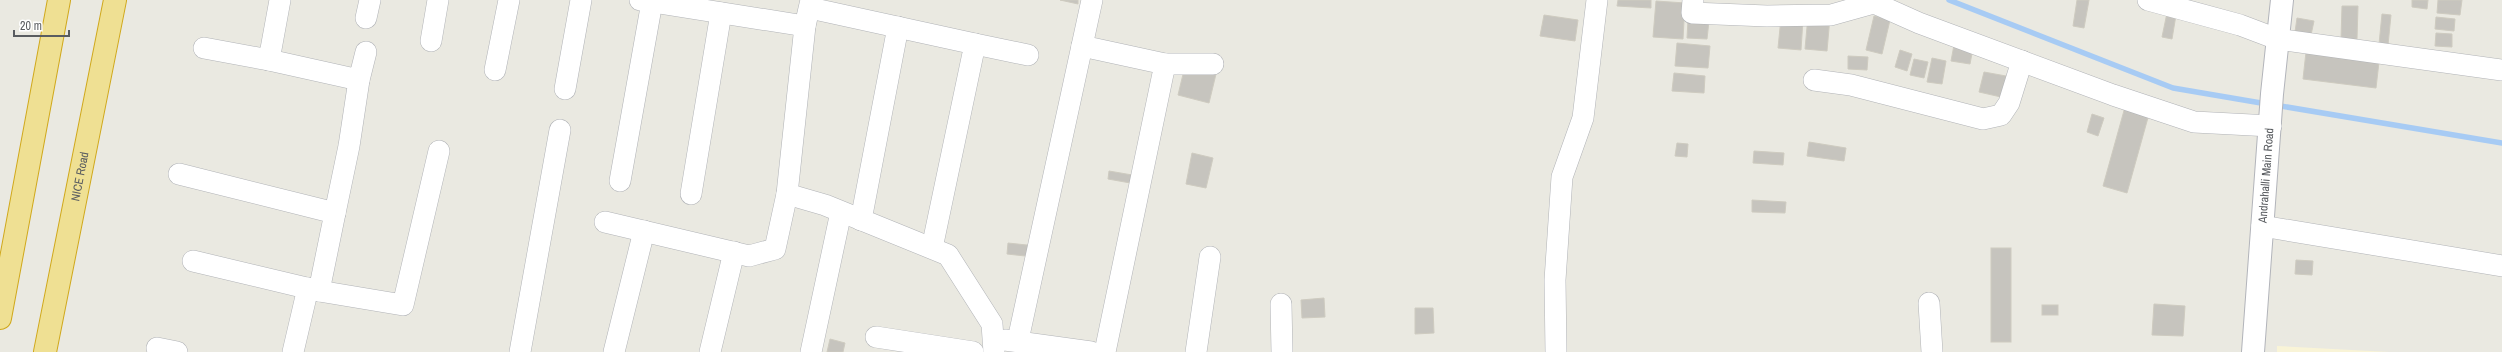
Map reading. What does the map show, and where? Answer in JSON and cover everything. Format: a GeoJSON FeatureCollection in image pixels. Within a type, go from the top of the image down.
{"type":"FeatureCollection","features":[{"type":"Feature","properties":{"kind":"highway"},"geometry":{"type":"LineString","coordinates":[[0,318],[59,0]]}},
{"type":"Feature","properties":{"kind":"highway","name":"NICE Road"},"geometry":{"type":"LineString","coordinates":[[45,352],[115,0]]}},
{"type":"Feature","properties":{"kind":"main road","name":"Andrahalli Main Road"},"geometry":{"type":"LineString","coordinates":[[2253,352],[2271,111],[2282,0]]}},
{"type":"Feature","properties":{"kind":"street"},"geometry":{"type":"LineString","coordinates":[[269,60],[280,0]]}},
{"type":"Feature","properties":{"kind":"street"},"geometry":{"type":"LineString","coordinates":[[432,41],[438,0]]}},
{"type":"Feature","properties":{"kind":"street"},"geometry":{"type":"LineString","coordinates":[[495,70],[509,0]]}},
{"type":"Feature","properties":{"kind":"street"},"geometry":{"type":"LineString","coordinates":[[564,89],[581,0]]}},
{"type":"Feature","properties":{"kind":"street"},"geometry":{"type":"LineString","coordinates":[[1018,340],[1092,0]]}},
{"type":"Feature","properties":{"kind":"street"},"geometry":{"type":"LineString","coordinates":[[1556,352],[1555,280],[1562,177],[1583,118],[1597,0]]}},
{"type":"Feature","properties":{"kind":"street"},"geometry":{"type":"LineString","coordinates":[[1693,0],[1692,13],[1768,8],[1831,15],[1872,2],[1919,23],[2113,95],[2194,122],[2271,111]]}},
{"type":"Feature","properties":{"kind":"street"},"geometry":{"type":"LineString","coordinates":[[2148,0],[2240,25],[2277,39],[2502,70]]}},
{"type":"Feature","properties":{"kind":"street"},"geometry":{"type":"LineString","coordinates":[[620,181],[646,1],[721,13],[808,11],[898,27],[1028,55]]}},
{"type":"Feature","properties":{"kind":"street"},"geometry":{"type":"LineString","coordinates":[[605,222],[749,256],[775,249],[787,194],[808,11]]}},
{"type":"Feature","properties":{"kind":"street"},"geometry":{"type":"LineString","coordinates":[[691,194],[721,13]]}},
{"type":"Feature","properties":{"kind":"street"},"geometry":{"type":"LineString","coordinates":[[861,220],[898,27]]}},
{"type":"Feature","properties":{"kind":"street"},"geometry":{"type":"LineString","coordinates":[[932,248],[975,44]]}},
{"type":"Feature","properties":{"kind":"street"},"geometry":{"type":"LineString","coordinates":[[1082,46],[1165,64],[1213,64]]}},
{"type":"Feature","properties":{"kind":"street"},"geometry":{"type":"LineString","coordinates":[[204,48],[269,60],[359,80]]}},
{"type":"Feature","properties":{"kind":"street"},"geometry":{"type":"LineString","coordinates":[[293,352],[314,290],[335,213],[359,80],[366,52]]}},
{"type":"Feature","properties":{"kind":"street"},"geometry":{"type":"LineString","coordinates":[[1814,80],[1851,85],[1983,120],[2001,115],[2009,103],[2022,61]]}},
{"type":"Feature","properties":{"kind":"street"},"geometry":{"type":"LineString","coordinates":[[1106,352],[1165,64]]}},
{"type":"Feature","properties":{"kind":"street"},"geometry":{"type":"LineString","coordinates":[[520,352],[560,130]]}},
{"type":"Feature","properties":{"kind":"street"},"geometry":{"type":"LineString","coordinates":[[193,261],[314,290],[403,305],[440,152]]}},
{"type":"Feature","properties":{"kind":"street"},"geometry":{"type":"LineString","coordinates":[[179,174],[335,213]]}},
{"type":"Feature","properties":{"kind":"street"},"geometry":{"type":"LineString","coordinates":[[787,194],[841,212],[948,254],[992,324],[993,346],[1018,340],[1091,352]]}},
{"type":"Feature","properties":{"kind":"street"},"geometry":{"type":"LineString","coordinates":[[811,352],[841,212]]}},
{"type":"Feature","properties":{"kind":"street"},"geometry":{"type":"LineString","coordinates":[[2262,226],[2502,266]]}},
{"type":"Feature","properties":{"kind":"street"},"geometry":{"type":"LineString","coordinates":[[614,352],[644,231]]}},
{"type":"Feature","properties":{"kind":"street"},"geometry":{"type":"LineString","coordinates":[[710,352],[734,252]]}},
{"type":"Feature","properties":{"kind":"street"},"geometry":{"type":"LineString","coordinates":[[1196,352],[1210,257]]}},
{"type":"Feature","properties":{"kind":"street"},"geometry":{"type":"LineString","coordinates":[[1929,303],[1932,352]]}},
{"type":"Feature","properties":{"kind":"street"},"geometry":{"type":"LineString","coordinates":[[1281,304],[1282,352]]}},
{"type":"Feature","properties":{"kind":"street"},"geometry":{"type":"LineString","coordinates":[[876,337],[973,352]]}},
{"type":"Feature","properties":{"kind":"shaded area"},"geometry":{"type":"Polygon","coordinates":[[[2277,346],[2389,352],[2277,352],[2277,346]]]}},
{"type":"Feature","properties":{"kind":"building"},"geometry":{"type":"Polygon","coordinates":[[[1060,0],[1078,0],[1078,4],[1060,0]]]}},
{"type":"Feature","properties":{"kind":"building"},"geometry":{"type":"Polygon","coordinates":[[[1618,0],[1651,0],[1651,8],[1617,6],[1618,0]]]}},
{"type":"Feature","properties":{"kind":"building"},"geometry":{"type":"Polygon","coordinates":[[[2077,0],[2089,0],[2084,28],[2073,26],[2077,0]]]}},
{"type":"Feature","properties":{"kind":"building"},"geometry":{"type":"Polygon","coordinates":[[[2412,0],[2428,0],[2427,9],[2412,7],[2412,0]]]}},
{"type":"Feature","properties":{"kind":"building"},"geometry":{"type":"Polygon","coordinates":[[[2438,0],[2462,0],[2460,15],[2437,13],[2438,0]]]}},
{"type":"Feature","properties":{"kind":"building"},"geometry":{"type":"Polygon","coordinates":[[[1656,1],[1685,3],[1683,39],[1653,37],[1656,1]]]}},
{"type":"Feature","properties":{"kind":"building"},"geometry":{"type":"Polygon","coordinates":[[[2342,6],[2358,6],[2357,39],[2341,39],[2342,6]]]}},
{"type":"Feature","properties":{"kind":"building"},"geometry":{"type":"Polygon","coordinates":[[[2167,13],[2176,15],[2172,39],[2162,37],[2167,13]]]}},
{"type":"Feature","properties":{"kind":"building"},"geometry":{"type":"Polygon","coordinates":[[[2382,14],[2391,15],[2388,45],[2379,44],[2382,14]]]}},
{"type":"Feature","properties":{"kind":"building"},"geometry":{"type":"Polygon","coordinates":[[[1544,15],[1578,20],[1575,41],[1540,36],[1544,15]]]}},
{"type":"Feature","properties":{"kind":"building"},"geometry":{"type":"Polygon","coordinates":[[[1808,16],[1830,17],[1827,51],[1805,49],[1808,16]]]}},
{"type":"Feature","properties":{"kind":"building"},"geometry":{"type":"Polygon","coordinates":[[[1874,16],[1890,20],[1882,54],[1866,50],[1874,16]]]}},
{"type":"Feature","properties":{"kind":"building"},"geometry":{"type":"Polygon","coordinates":[[[2436,17],[2455,19],[2454,31],[2435,29],[2436,17]]]}},
{"type":"Feature","properties":{"kind":"building"},"geometry":{"type":"Polygon","coordinates":[[[1781,18],[1803,19],[1801,50],[1778,48],[1781,18]]]}},
{"type":"Feature","properties":{"kind":"building"},"geometry":{"type":"Polygon","coordinates":[[[2297,18],[2314,21],[2311,35],[2295,32],[2297,18]]]}},
{"type":"Feature","properties":{"kind":"building"},"geometry":{"type":"Polygon","coordinates":[[[1688,20],[1709,21],[1707,39],[1687,38],[1688,20]]]}},
{"type":"Feature","properties":{"kind":"building"},"geometry":{"type":"Polygon","coordinates":[[[2436,33],[2452,34],[2452,47],[2435,46],[2436,33]]]}},
{"type":"Feature","properties":{"kind":"building"},"geometry":{"type":"Polygon","coordinates":[[[1677,43],[1710,46],[1708,68],[1675,66],[1677,43]]]}},
{"type":"Feature","properties":{"kind":"building"},"geometry":{"type":"Polygon","coordinates":[[[1954,45],[1973,48],[1970,64],[1951,61],[1954,45]]]}},
{"type":"Feature","properties":{"kind":"building"},"geometry":{"type":"Polygon","coordinates":[[[1900,50],[1912,54],[1907,71],[1895,67],[1900,50]]]}},
{"type":"Feature","properties":{"kind":"building"},"geometry":{"type":"Polygon","coordinates":[[[2306,52],[2379,62],[2376,88],[2303,79],[2306,52]]]}},
{"type":"Feature","properties":{"kind":"building"},"geometry":{"type":"Polygon","coordinates":[[[1848,56],[1868,57],[1867,70],[1848,69],[1848,56]]]}},
{"type":"Feature","properties":{"kind":"building"},"geometry":{"type":"Polygon","coordinates":[[[1932,58],[1946,61],[1942,84],[1927,82],[1932,58]]]}},
{"type":"Feature","properties":{"kind":"building"},"geometry":{"type":"Polygon","coordinates":[[[1914,59],[1928,62],[1924,78],[1910,75],[1914,59]]]}},
{"type":"Feature","properties":{"kind":"building"},"geometry":{"type":"Polygon","coordinates":[[[1185,66],[1216,74],[1209,103],[1178,95],[1185,66]]]}},
{"type":"Feature","properties":{"kind":"building"},"geometry":{"type":"Polygon","coordinates":[[[1984,72],[2006,76],[2001,97],[1979,92],[1984,72]]]}},
{"type":"Feature","properties":{"kind":"building"},"geometry":{"type":"Polygon","coordinates":[[[1674,73],[1705,76],[1704,93],[1672,91],[1674,73]]]}},
{"type":"Feature","properties":{"kind":"building"},"geometry":{"type":"Polygon","coordinates":[[[2125,107],[2149,114],[2127,193],[2103,186],[2125,107]]]}},
{"type":"Feature","properties":{"kind":"building"},"geometry":{"type":"Polygon","coordinates":[[[2092,114],[2104,118],[2098,136],[2087,132],[2092,114]]]}},
{"type":"Feature","properties":{"kind":"building"},"geometry":{"type":"Polygon","coordinates":[[[1809,142],[1846,148],[1844,161],[1807,156],[1809,142]]]}},
{"type":"Feature","properties":{"kind":"building"},"geometry":{"type":"Polygon","coordinates":[[[1677,143],[1688,144],[1687,157],[1675,156],[1677,143]]]}},
{"type":"Feature","properties":{"kind":"building"},"geometry":{"type":"Polygon","coordinates":[[[1754,151],[1784,153],[1783,165],[1753,163],[1754,151]]]}},
{"type":"Feature","properties":{"kind":"building"},"geometry":{"type":"Polygon","coordinates":[[[1192,153],[1213,158],[1206,188],[1186,184],[1192,153]]]}},
{"type":"Feature","properties":{"kind":"building"},"geometry":{"type":"Polygon","coordinates":[[[1109,171],[1138,176],[1136,184],[1108,179],[1109,171]]]}},
{"type":"Feature","properties":{"kind":"building"},"geometry":{"type":"Polygon","coordinates":[[[1752,200],[1786,202],[1785,213],[1752,212],[1752,200]]]}},
{"type":"Feature","properties":{"kind":"building"},"geometry":{"type":"Polygon","coordinates":[[[1008,243],[1036,246],[1034,257],[1007,254],[1008,243]]]}},
{"type":"Feature","properties":{"kind":"building"},"geometry":{"type":"Polygon","coordinates":[[[1991,248],[2011,248],[2011,342],[1991,342],[1991,248]]]}},
{"type":"Feature","properties":{"kind":"building"},"geometry":{"type":"Polygon","coordinates":[[[2296,260],[2313,261],[2312,275],[2295,274],[2296,260]]]}},
{"type":"Feature","properties":{"kind":"building"},"geometry":{"type":"Polygon","coordinates":[[[1324,298],[1325,317],[1302,318],[1301,300],[1324,298]]]}},
{"type":"Feature","properties":{"kind":"building"},"geometry":{"type":"Polygon","coordinates":[[[2154,304],[2185,306],[2183,336],[2152,335],[2154,304]]]}},
{"type":"Feature","properties":{"kind":"building"},"geometry":{"type":"Polygon","coordinates":[[[2042,305],[2058,305],[2058,315],[2042,315],[2042,305]]]}},
{"type":"Feature","properties":{"kind":"building"},"geometry":{"type":"Polygon","coordinates":[[[1415,308],[1433,308],[1434,333],[1415,334],[1415,308]]]}},
{"type":"Feature","properties":{"kind":"building"},"geometry":{"type":"Polygon","coordinates":[[[830,339],[845,343],[843,352],[827,352],[830,339]]]}},
{"type":"Feature","properties":{"kind":"waterway"},"geometry":{"type":"LineString","coordinates":[[1949,0],[2173,88],[2267,104]]}},
{"type":"Feature","properties":{"kind":"waterway"},"geometry":{"type":"LineString","coordinates":[[2275,105],[2502,143]]}}]}
